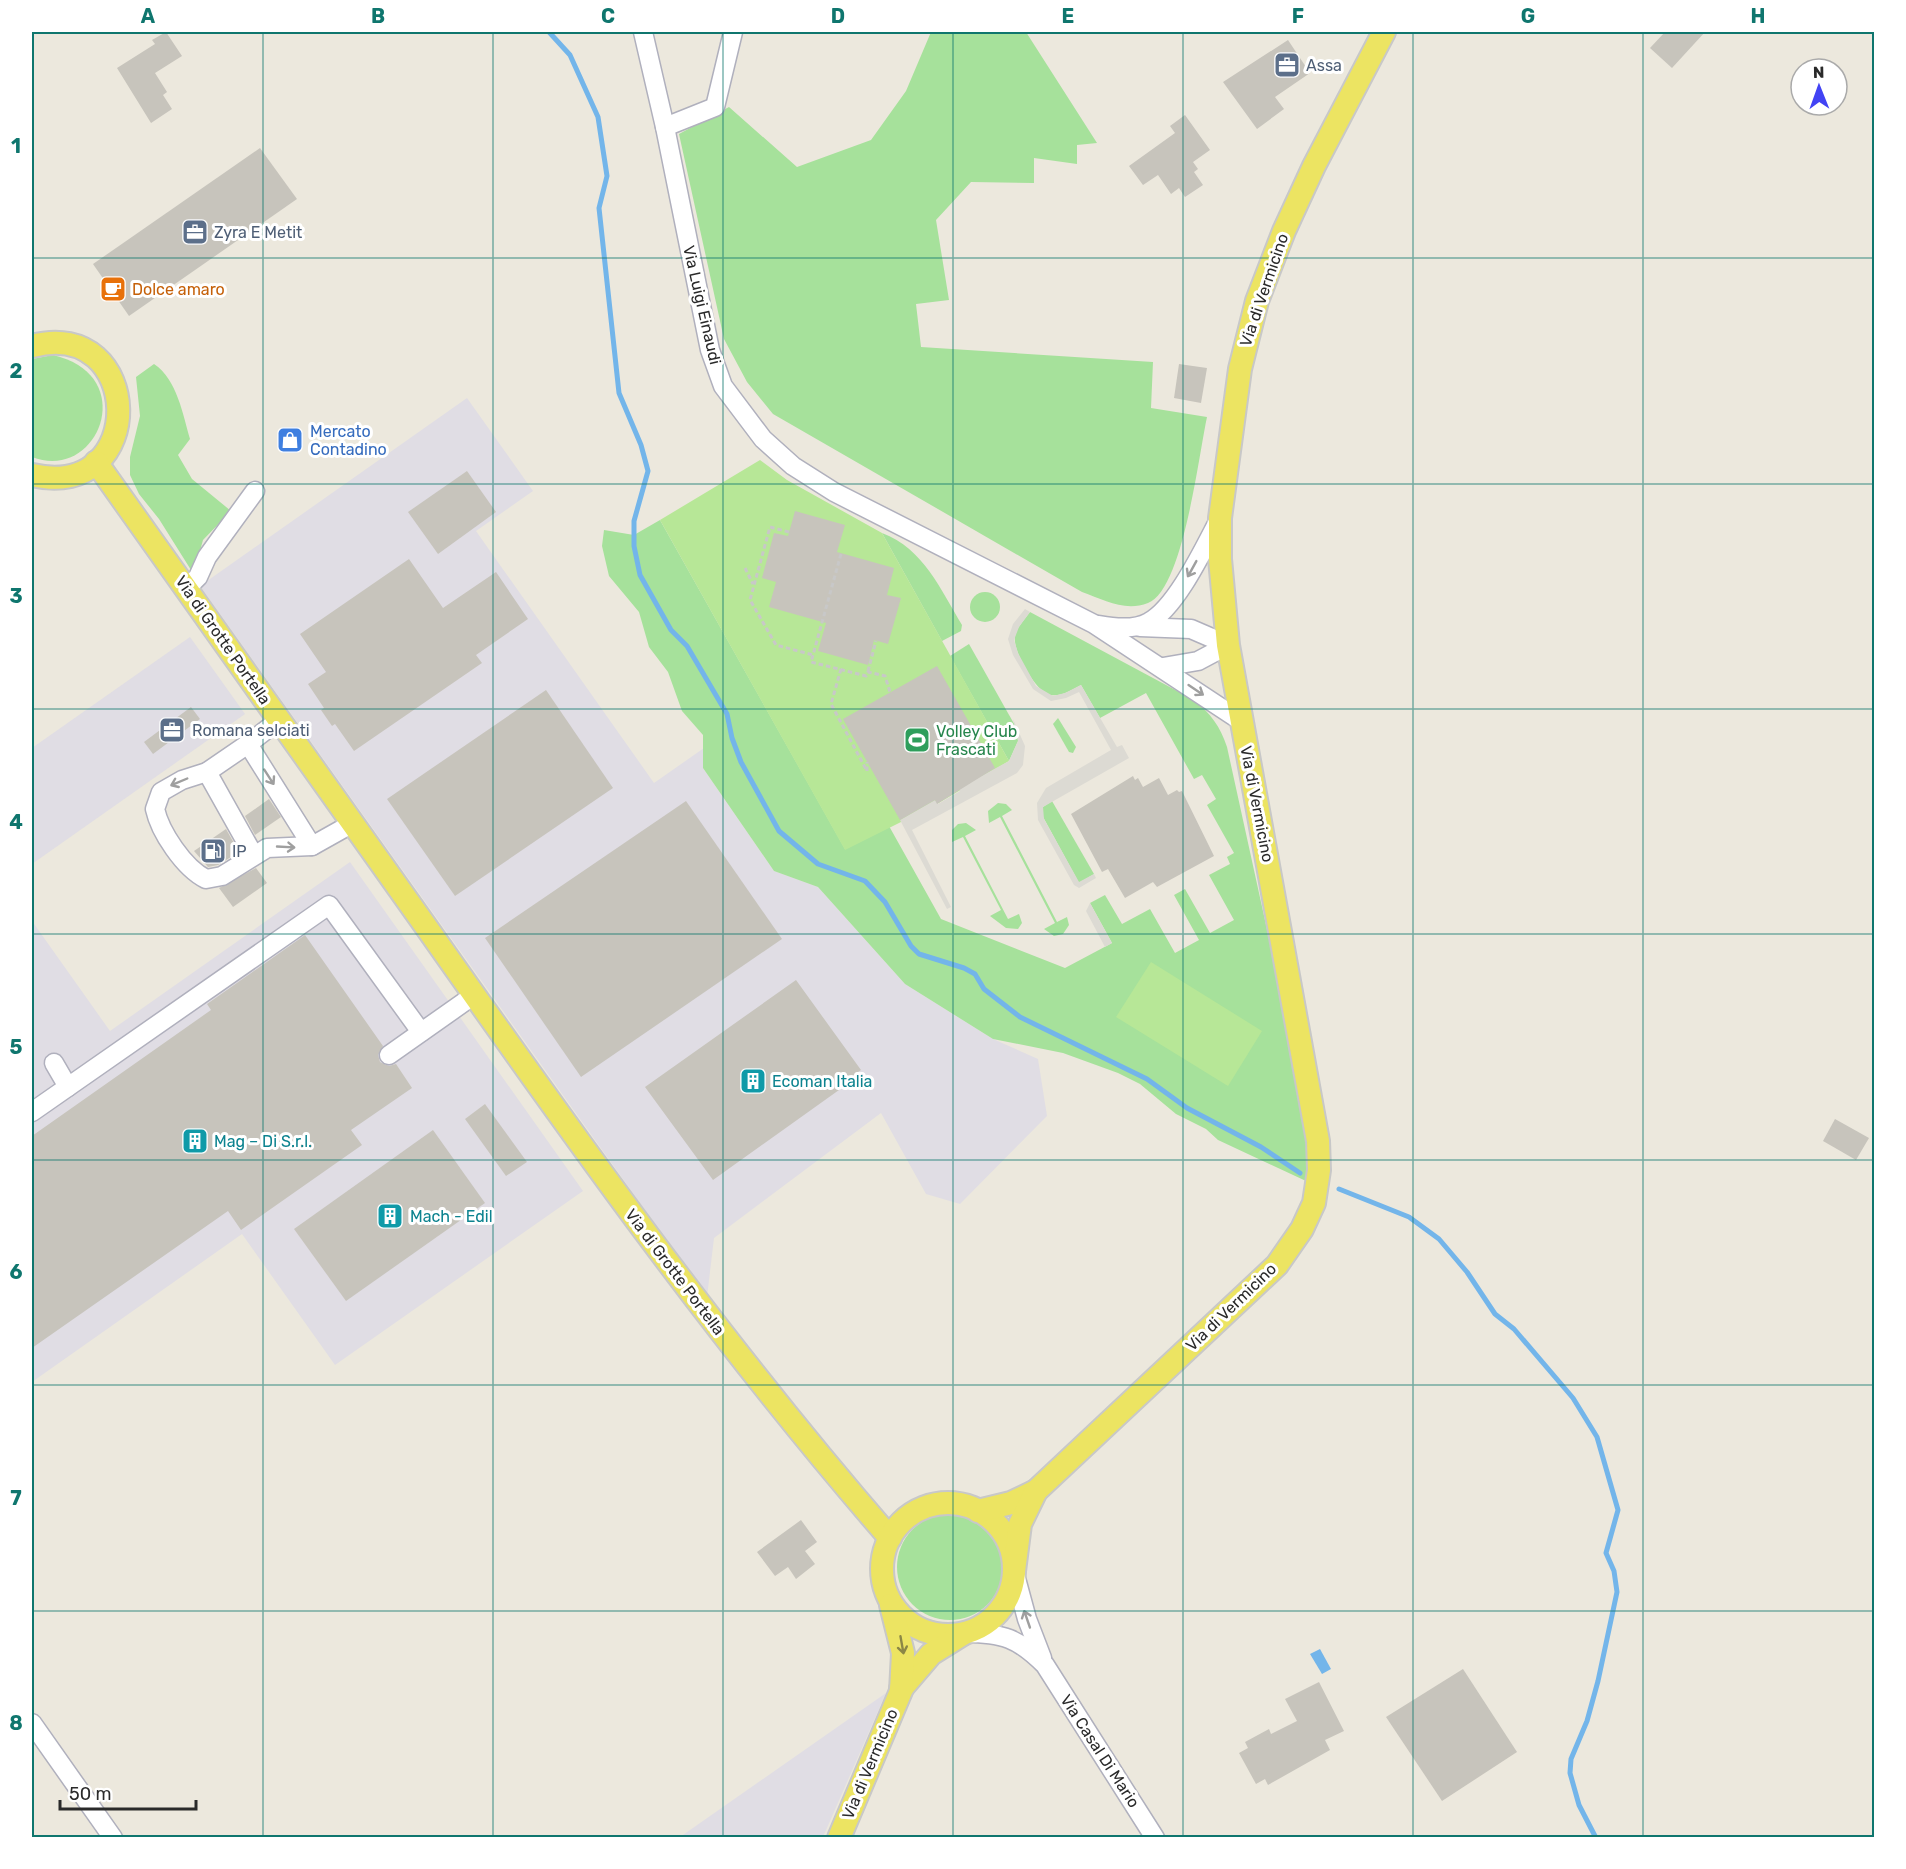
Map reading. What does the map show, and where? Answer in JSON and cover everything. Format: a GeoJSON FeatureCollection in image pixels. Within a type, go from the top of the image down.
{"type":"FeatureCollection","features":[{"type":"Feature","properties":{"kind":"main road","name":"Via di Vermicino"},"geometry":{"type":"LineString","coordinates":[[978,1510],[1011,1503],[1036,1491],[1265,1277],[1302,1229],[1316,1194],[1319,1170],[1318,1141],[1228,645],[1220,559],[1220,518],[1240,369],[1260,291],[1284,231],[1324,144],[1384,32]]}},
{"type":"Feature","properties":{"kind":"main road"},"geometry":{"type":"LineString","coordinates":[[32,346],[57,343],[77,347],[96,359],[108,373],[117,393],[119,423],[113,441],[96,462],[84,470],[62,478],[32,475]]}},
{"type":"Feature","properties":{"kind":"main road","name":"Via di Grotte Portella"},"geometry":{"type":"LineString","coordinates":[[96,462],[474,995],[705,1313],[824,1461],[890,1538]]}},
{"type":"Feature","properties":{"kind":"main road","name":"Via di Vermicino"},"geometry":{"type":"LineString","coordinates":[[1014,1571],[1020,1524],[1036,1491]]}},
{"type":"Feature","properties":{"kind":"main road"},"geometry":{"type":"LineString","coordinates":[[938,1504],[959,1504],[978,1510],[993,1521],[1005,1535],[1012,1552],[1014,1571],[1010,1592],[1000,1610],[988,1622],[965,1633],[943,1635],[922,1630],[903,1618],[890,1601],[883,1580],[883,1558],[890,1538],[902,1522],[919,1510],[938,1504]]}},
{"type":"Feature","properties":{"kind":"main road","name":"Via di Vermicino"},"geometry":{"type":"LineString","coordinates":[[890,1601],[903,1653],[901,1691]]}},
{"type":"Feature","properties":{"kind":"main road","name":"Via di Vermicino"},"geometry":{"type":"LineString","coordinates":[[839,1838],[901,1691],[931,1654],[965,1633]]}},
{"type":"Feature","properties":{"kind":"street","name":"Via Luigi Einaudi"},"geometry":{"type":"LineString","coordinates":[[643,32],[714,364],[730,396],[763,439],[805,475],[843,498],[1094,624],[1163,667],[1241,721]]}},
{"type":"Feature","properties":{"kind":"street"},"geometry":{"type":"LineString","coordinates":[[665,127],[715,107],[733,32]]}},
{"type":"Feature","properties":{"kind":"street"},"geometry":{"type":"LineString","coordinates":[[186,589],[198,577],[207,557],[255,491]]}},
{"type":"Feature","properties":{"kind":"street","name":"Via Luigi Einaudi"},"geometry":{"type":"LineString","coordinates":[[1130,627],[1150,622],[1172,599],[1185,582],[1220,518]]}},
{"type":"Feature","properties":{"kind":"street","name":"Via Luigi Einaudi"},"geometry":{"type":"LineString","coordinates":[[1094,624],[1191,629],[1228,645]]}},
{"type":"Feature","properties":{"kind":"street"},"geometry":{"type":"LineString","coordinates":[[1163,667],[1198,661],[1228,645]]}},
{"type":"Feature","properties":{"kind":"street"},"geometry":{"type":"LineString","coordinates":[[279,720],[207,772],[182,780],[161,792],[155,809],[163,830],[193,869],[206,879],[222,876],[253,854],[275,846],[312,846],[353,823]]}},
{"type":"Feature","properties":{"kind":"street"},"geometry":{"type":"LineString","coordinates":[[248,744],[312,846]]}},
{"type":"Feature","properties":{"kind":"street"},"geometry":{"type":"LineString","coordinates":[[207,772],[253,854]]}},
{"type":"Feature","properties":{"kind":"street"},"geometry":{"type":"LineString","coordinates":[[32,1112],[329,905],[421,1032]]}},
{"type":"Feature","properties":{"kind":"street"},"geometry":{"type":"LineString","coordinates":[[389,1055],[474,995]]}},
{"type":"Feature","properties":{"kind":"street"},"geometry":{"type":"LineString","coordinates":[[54,1063],[68,1087]]}},
{"type":"Feature","properties":{"kind":"street","name":"Via Casal Di Mario"},"geometry":{"type":"LineString","coordinates":[[1014,1571],[1027,1619],[1045,1665],[1155,1838]]}},
{"type":"Feature","properties":{"kind":"street","name":"Via Casal Di Mario"},"geometry":{"type":"LineString","coordinates":[[965,1633],[993,1634],[1011,1638],[1028,1648],[1045,1665]]}},
{"type":"Feature","properties":{"kind":"street"},"geometry":{"type":"LineString","coordinates":[[32,1724],[113,1838]]}},
{"type":"Feature","properties":{"kind":"path"},"geometry":{"type":"LineString","coordinates":[[789,532],[770,527],[750,600],[776,645],[813,655]]}},
{"type":"Feature","properties":{"kind":"path"},"geometry":{"type":"LineString","coordinates":[[841,554],[811,662],[866,676],[876,641]]}},
{"type":"Feature","properties":{"kind":"path"},"geometry":{"type":"LineString","coordinates":[[745,568],[754,585]]}},
{"type":"Feature","properties":{"kind":"path"},"geometry":{"type":"LineString","coordinates":[[841,669],[831,704],[867,771],[867,762]]}},
{"type":"Feature","properties":{"kind":"path"},"geometry":{"type":"LineString","coordinates":[[868,672],[885,676],[890,692]]}},
{"type":"Feature","properties":{"kind":"shaded area"},"geometry":{"type":"Polygon","coordinates":[[[467,398],[533,491],[476,531],[654,783],[704,748],[703,768],[774,871],[818,887],[905,984],[993,1039],[1038,1059],[1047,1116],[960,1204],[926,1194],[881,1113],[714,1238],[707,1297],[200,586],[467,398]]]}},
{"type":"Feature","properties":{"kind":"shaded area"},"geometry":{"type":"Polygon","coordinates":[[[1025,609],[1030,612],[1019,627],[1014,640],[1018,653],[1036,686],[1053,696],[1081,685],[1117,747],[1122,745],[1129,758],[1043,807],[1044,819],[1079,882],[1094,874],[1096,878],[1079,888],[1074,885],[1038,820],[1037,803],[1046,788],[1111,750],[1079,692],[1051,701],[1033,689],[1013,655],[1008,639],[1013,624],[1025,609]]]}},
{"type":"Feature","properties":{"kind":"shaded area"},"geometry":{"type":"Polygon","coordinates":[[[190,637],[245,714],[32,864],[32,748],[190,637]]]}},
{"type":"Feature","properties":{"kind":"shaded area"},"geometry":{"type":"Polygon","coordinates":[[[1013,719],[1025,746],[1023,765],[1017,773],[912,830],[951,907],[947,909],[900,820],[935,800],[938,804],[960,791],[959,788],[1009,761],[1018,741],[1013,719]]]}},
{"type":"Feature","properties":{"kind":"shaded area"},"geometry":{"type":"Polygon","coordinates":[[[350,862],[583,1191],[335,1365],[242,1234],[32,1382],[32,921],[110,1031],[350,862]]]}},
{"type":"Feature","properties":{"kind":"shaded area"},"geometry":{"type":"Polygon","coordinates":[[[1090,903],[1112,943],[1105,947],[1086,911],[1090,903]]]}},
{"type":"Feature","properties":{"kind":"shaded area"},"geometry":{"type":"Polygon","coordinates":[[[886,1693],[823,1837],[680,1837],[886,1693]]]}},
{"type":"Feature","properties":{"kind":"green space"},"geometry":{"type":"Polygon","coordinates":[[[931,32],[1026,32],[1097,143],[1077,145],[1077,164],[1034,158],[1034,183],[971,182],[936,220],[949,300],[916,304],[921,347],[1153,362],[1151,408],[1207,417],[1188,519],[1180,548],[1171,574],[1160,593],[1148,603],[1123,606],[1082,592],[773,414],[747,382],[724,339],[679,134],[729,107],[797,167],[871,140],[906,91],[931,32]]]}},
{"type":"Feature","properties":{"kind":"green space"},"geometry":{"type":"Polygon","coordinates":[[[53,355],[80,366],[96,383],[102,403],[100,423],[91,441],[76,455],[55,461],[32,457],[32,359],[53,355]]]}},
{"type":"Feature","properties":{"kind":"green space"},"geometry":{"type":"Polygon","coordinates":[[[154,364],[174,388],[190,439],[178,455],[192,479],[231,511],[203,540],[196,565],[191,570],[159,519],[139,494],[130,475],[130,457],[140,416],[136,377],[154,364]]]}},
{"type":"Feature","properties":{"kind":"green space"},"geometry":{"type":"Polygon","coordinates":[[[760,460],[787,480],[882,533],[1009,761],[937,804],[845,850],[660,520],[760,460]]]}},
{"type":"Feature","properties":{"kind":"green space"},"geometry":{"type":"Polygon","coordinates":[[[660,520],[845,849],[889,826],[941,919],[1065,968],[1112,943],[1090,903],[1105,895],[1122,924],[1150,909],[1175,953],[1199,940],[1174,895],[1185,889],[1210,933],[1234,920],[1209,875],[1230,864],[1227,857],[1234,853],[1207,805],[1216,799],[1202,775],[1194,779],[1146,693],[1100,718],[1081,685],[1062,694],[1050,695],[1032,679],[1021,660],[1015,642],[1017,629],[1030,612],[1194,700],[1205,710],[1218,727],[1227,747],[1304,1098],[1309,1161],[1306,1181],[1218,1140],[1206,1129],[1176,1114],[1140,1084],[1118,1073],[1063,1053],[993,1039],[905,984],[818,887],[774,871],[703,768],[703,735],[682,711],[668,672],[649,647],[639,612],[609,576],[602,546],[604,530],[634,535],[660,520]]]}},
{"type":"Feature","properties":{"kind":"green space"},"geometry":{"type":"Polygon","coordinates":[[[882,533],[909,549],[930,571],[962,625],[961,631],[942,641],[882,533]]]}},
{"type":"Feature","properties":{"kind":"green space"},"geometry":{"type":"Polygon","coordinates":[[[985,592],[991,593],[999,601],[999,613],[991,621],[985,622],[979,621],[971,613],[970,607],[971,601],[979,593],[985,592]]]}},
{"type":"Feature","properties":{"kind":"green space"},"geometry":{"type":"Polygon","coordinates":[[[969,644],[1017,729],[1018,741],[1009,761],[950,656],[969,644]]]}},
{"type":"Feature","properties":{"kind":"green space"},"geometry":{"type":"Polygon","coordinates":[[[1058,718],[1076,747],[1073,753],[1069,752],[1053,724],[1058,718]]]}},
{"type":"Feature","properties":{"kind":"green space"},"geometry":{"type":"Polygon","coordinates":[[[1052,801],[1094,874],[1079,883],[1042,815],[1043,807],[1052,801]]]}},
{"type":"Feature","properties":{"kind":"green space"},"geometry":{"type":"Polygon","coordinates":[[[998,803],[1006,804],[1012,810],[1002,816],[1057,922],[1067,917],[1069,925],[1063,934],[1054,936],[1044,929],[1055,923],[1000,817],[989,823],[988,811],[998,803]]]}},
{"type":"Feature","properties":{"kind":"green space"},"geometry":{"type":"Polygon","coordinates":[[[966,823],[976,830],[965,836],[1008,919],[1019,914],[1022,923],[1018,929],[1006,928],[990,916],[1001,910],[963,837],[952,842],[952,830],[958,824],[966,823]]]}},
{"type":"Feature","properties":{"kind":"green space"},"geometry":{"type":"Polygon","coordinates":[[[1151,962],[1262,1031],[1228,1086],[1116,1017],[1151,962]]]}},
{"type":"Feature","properties":{"kind":"green space"},"geometry":{"type":"Polygon","coordinates":[[[950,1514],[970,1518],[988,1529],[999,1547],[1003,1567],[999,1587],[988,1605],[970,1616],[950,1620],[930,1616],[912,1605],[901,1587],[897,1567],[901,1547],[912,1529],[930,1518],[950,1514]]]}},
{"type":"Feature","properties":{"kind":"water"},"geometry":{"type":"Polygon","coordinates":[[[1320,1649],[1331,1669],[1322,1674],[1310,1654],[1320,1649]]]}},
{"type":"Feature","properties":{"kind":"building"},"geometry":{"type":"Polygon","coordinates":[[[166,32],[182,56],[155,73],[167,92],[163,95],[172,109],[151,123],[117,68],[155,44],[152,40],[166,32]]]}},
{"type":"Feature","properties":{"kind":"building"},"geometry":{"type":"Polygon","coordinates":[[[1665,32],[1705,32],[1672,68],[1650,48],[1665,32]]]}},
{"type":"Feature","properties":{"kind":"building"},"geometry":{"type":"Polygon","coordinates":[[[1288,40],[1310,73],[1275,97],[1284,109],[1257,129],[1223,82],[1288,40]]]}},
{"type":"Feature","properties":{"kind":"building"},"geometry":{"type":"Polygon","coordinates":[[[1185,115],[1210,150],[1193,162],[1198,169],[1194,172],[1203,185],[1185,197],[1179,188],[1171,194],[1158,175],[1143,185],[1129,166],[1175,133],[1170,126],[1185,115]]]}},
{"type":"Feature","properties":{"kind":"building","name":"Zyra E Metit"},"geometry":{"type":"Polygon","coordinates":[[[260,148],[297,199],[129,316],[93,264],[260,148]]]}},
{"type":"Feature","properties":{"kind":"building"},"geometry":{"type":"Polygon","coordinates":[[[1179,364],[1207,368],[1201,403],[1174,398],[1179,364]]]}},
{"type":"Feature","properties":{"kind":"building"},"geometry":{"type":"Polygon","coordinates":[[[467,471],[496,512],[438,554],[408,512],[467,471]]]}},
{"type":"Feature","properties":{"kind":"building"},"geometry":{"type":"Polygon","coordinates":[[[795,511],[845,525],[837,552],[894,568],[887,595],[901,598],[888,644],[874,640],[868,665],[818,651],[826,623],[769,607],[776,582],[762,578],[774,533],[788,536],[795,511]]]}},
{"type":"Feature","properties":{"kind":"building"},"geometry":{"type":"Polygon","coordinates":[[[409,559],[443,608],[496,572],[528,619],[476,655],[482,663],[354,751],[335,724],[332,726],[321,710],[324,708],[308,684],[326,672],[300,634],[409,559]]]}},
{"type":"Feature","properties":{"kind":"building","name":"Volley Club Frascati"},"geometry":{"type":"Polygon","coordinates":[[[937,666],[995,768],[937,804],[935,800],[900,820],[843,719],[937,666]]]}},
{"type":"Feature","properties":{"kind":"building"},"geometry":{"type":"Polygon","coordinates":[[[546,690],[613,788],[455,896],[387,799],[546,690]]]}},
{"type":"Feature","properties":{"kind":"building","name":"Romana selciati"},"geometry":{"type":"Polygon","coordinates":[[[191,707],[200,719],[153,754],[144,742],[191,707]]]}},
{"type":"Feature","properties":{"kind":"building"},"geometry":{"type":"Polygon","coordinates":[[[1133,776],[1135,780],[1138,778],[1143,787],[1159,778],[1168,795],[1177,790],[1182,791],[1214,856],[1157,887],[1153,882],[1125,898],[1108,869],[1102,872],[1071,814],[1133,776]]]}},
{"type":"Feature","properties":{"kind":"building"},"geometry":{"type":"Polygon","coordinates":[[[269,799],[281,817],[255,835],[245,816],[269,799]]]}},
{"type":"Feature","properties":{"kind":"building"},"geometry":{"type":"Polygon","coordinates":[[[686,801],[782,939],[581,1077],[485,938],[686,801]]]}},
{"type":"Feature","properties":{"kind":"building"},"geometry":{"type":"Polygon","coordinates":[[[226,829],[239,852],[218,865],[208,867],[194,851],[226,829]]]}},
{"type":"Feature","properties":{"kind":"building"},"geometry":{"type":"Polygon","coordinates":[[[256,868],[267,883],[233,907],[219,888],[256,868]]]}},
{"type":"Feature","properties":{"kind":"building","name":"Mag – Di S.r.l."},"geometry":{"type":"Polygon","coordinates":[[[305,935],[383,1046],[378,1055],[380,1062],[389,1066],[396,1064],[412,1088],[351,1130],[362,1145],[241,1230],[228,1211],[32,1348],[32,1136],[211,1010],[207,1004],[305,935]]]}},
{"type":"Feature","properties":{"kind":"building","name":"Ecoman Italia"},"geometry":{"type":"Polygon","coordinates":[[[796,980],[861,1070],[858,1072],[860,1075],[713,1180],[645,1087],[796,980]]]}},
{"type":"Feature","properties":{"kind":"building"},"geometry":{"type":"Polygon","coordinates":[[[485,1104],[527,1162],[506,1176],[465,1119],[485,1104]]]}},
{"type":"Feature","properties":{"kind":"building"},"geometry":{"type":"Polygon","coordinates":[[[1835,1119],[1869,1138],[1856,1160],[1823,1141],[1835,1119]]]}},
{"type":"Feature","properties":{"kind":"building","name":"Mach - Edil"},"geometry":{"type":"Polygon","coordinates":[[[433,1130],[485,1203],[346,1301],[294,1229],[433,1130]]]}},
{"type":"Feature","properties":{"kind":"building"},"geometry":{"type":"Polygon","coordinates":[[[801,1520],[817,1542],[805,1551],[815,1564],[796,1579],[788,1567],[775,1576],[757,1552],[801,1520]]]}},
{"type":"Feature","properties":{"kind":"building"},"geometry":{"type":"Polygon","coordinates":[[[1463,1669],[1517,1752],[1442,1801],[1386,1717],[1463,1669]]]}},
{"type":"Feature","properties":{"kind":"building"},"geometry":{"type":"Polygon","coordinates":[[[1319,1682],[1344,1731],[1325,1740],[1330,1750],[1268,1785],[1265,1779],[1256,1784],[1239,1753],[1248,1748],[1245,1742],[1269,1729],[1271,1734],[1297,1721],[1285,1699],[1319,1682]]]}},
{"type":"Feature","properties":{"kind":"waterway"},"geometry":{"type":"LineString","coordinates":[[549,32],[570,55],[598,117],[607,176],[599,208],[619,393],[641,445],[648,471],[634,521],[634,546],[640,575],[671,630],[687,646],[727,714],[732,738],[741,762],[779,831],[818,864],[865,881],[885,902],[911,946],[919,954],[964,968],[975,974],[984,989],[1020,1017],[1147,1079],[1187,1108],[1261,1147],[1300,1173]]}},
{"type":"Feature","properties":{"kind":"waterway"},"geometry":{"type":"LineString","coordinates":[[1339,1189],[1409,1217],[1439,1239],[1467,1272],[1495,1314],[1514,1329],[1573,1398],[1597,1437],[1618,1510],[1606,1553],[1614,1571],[1617,1592],[1598,1681],[1587,1721],[1571,1759],[1570,1773],[1579,1805],[1596,1838]]}},
{"type":"Feature","properties":{"kind":"place","name":"Assa"},"geometry":{"type":"Point","coordinates":[1287,65]}},
{"type":"Feature","properties":{"kind":"place","name":"Zyra E Metit"},"geometry":{"type":"Point","coordinates":[195,232]}},
{"type":"Feature","properties":{"kind":"place","name":"Dolce amaro"},"geometry":{"type":"Point","coordinates":[113,289]}},
{"type":"Feature","properties":{"kind":"place","name":"Mercato Contadino"},"geometry":{"type":"Point","coordinates":[290,440]}},
{"type":"Feature","properties":{"kind":"place","name":"Romana selciati"},"geometry":{"type":"Point","coordinates":[172,730]}},
{"type":"Feature","properties":{"kind":"place","name":"Volley Club Frascati"},"geometry":{"type":"Point","coordinates":[917,740]}},
{"type":"Feature","properties":{"kind":"place","name":"IP"},"geometry":{"type":"Point","coordinates":[213,851]}},
{"type":"Feature","properties":{"kind":"place","name":"Ecoman Italia"},"geometry":{"type":"Point","coordinates":[753,1081]}},
{"type":"Feature","properties":{"kind":"place","name":"Mag – Di S.r.l."},"geometry":{"type":"Point","coordinates":[195,1141]}},
{"type":"Feature","properties":{"kind":"place","name":"Mach - Edil"},"geometry":{"type":"Point","coordinates":[390,1216]}}]}
